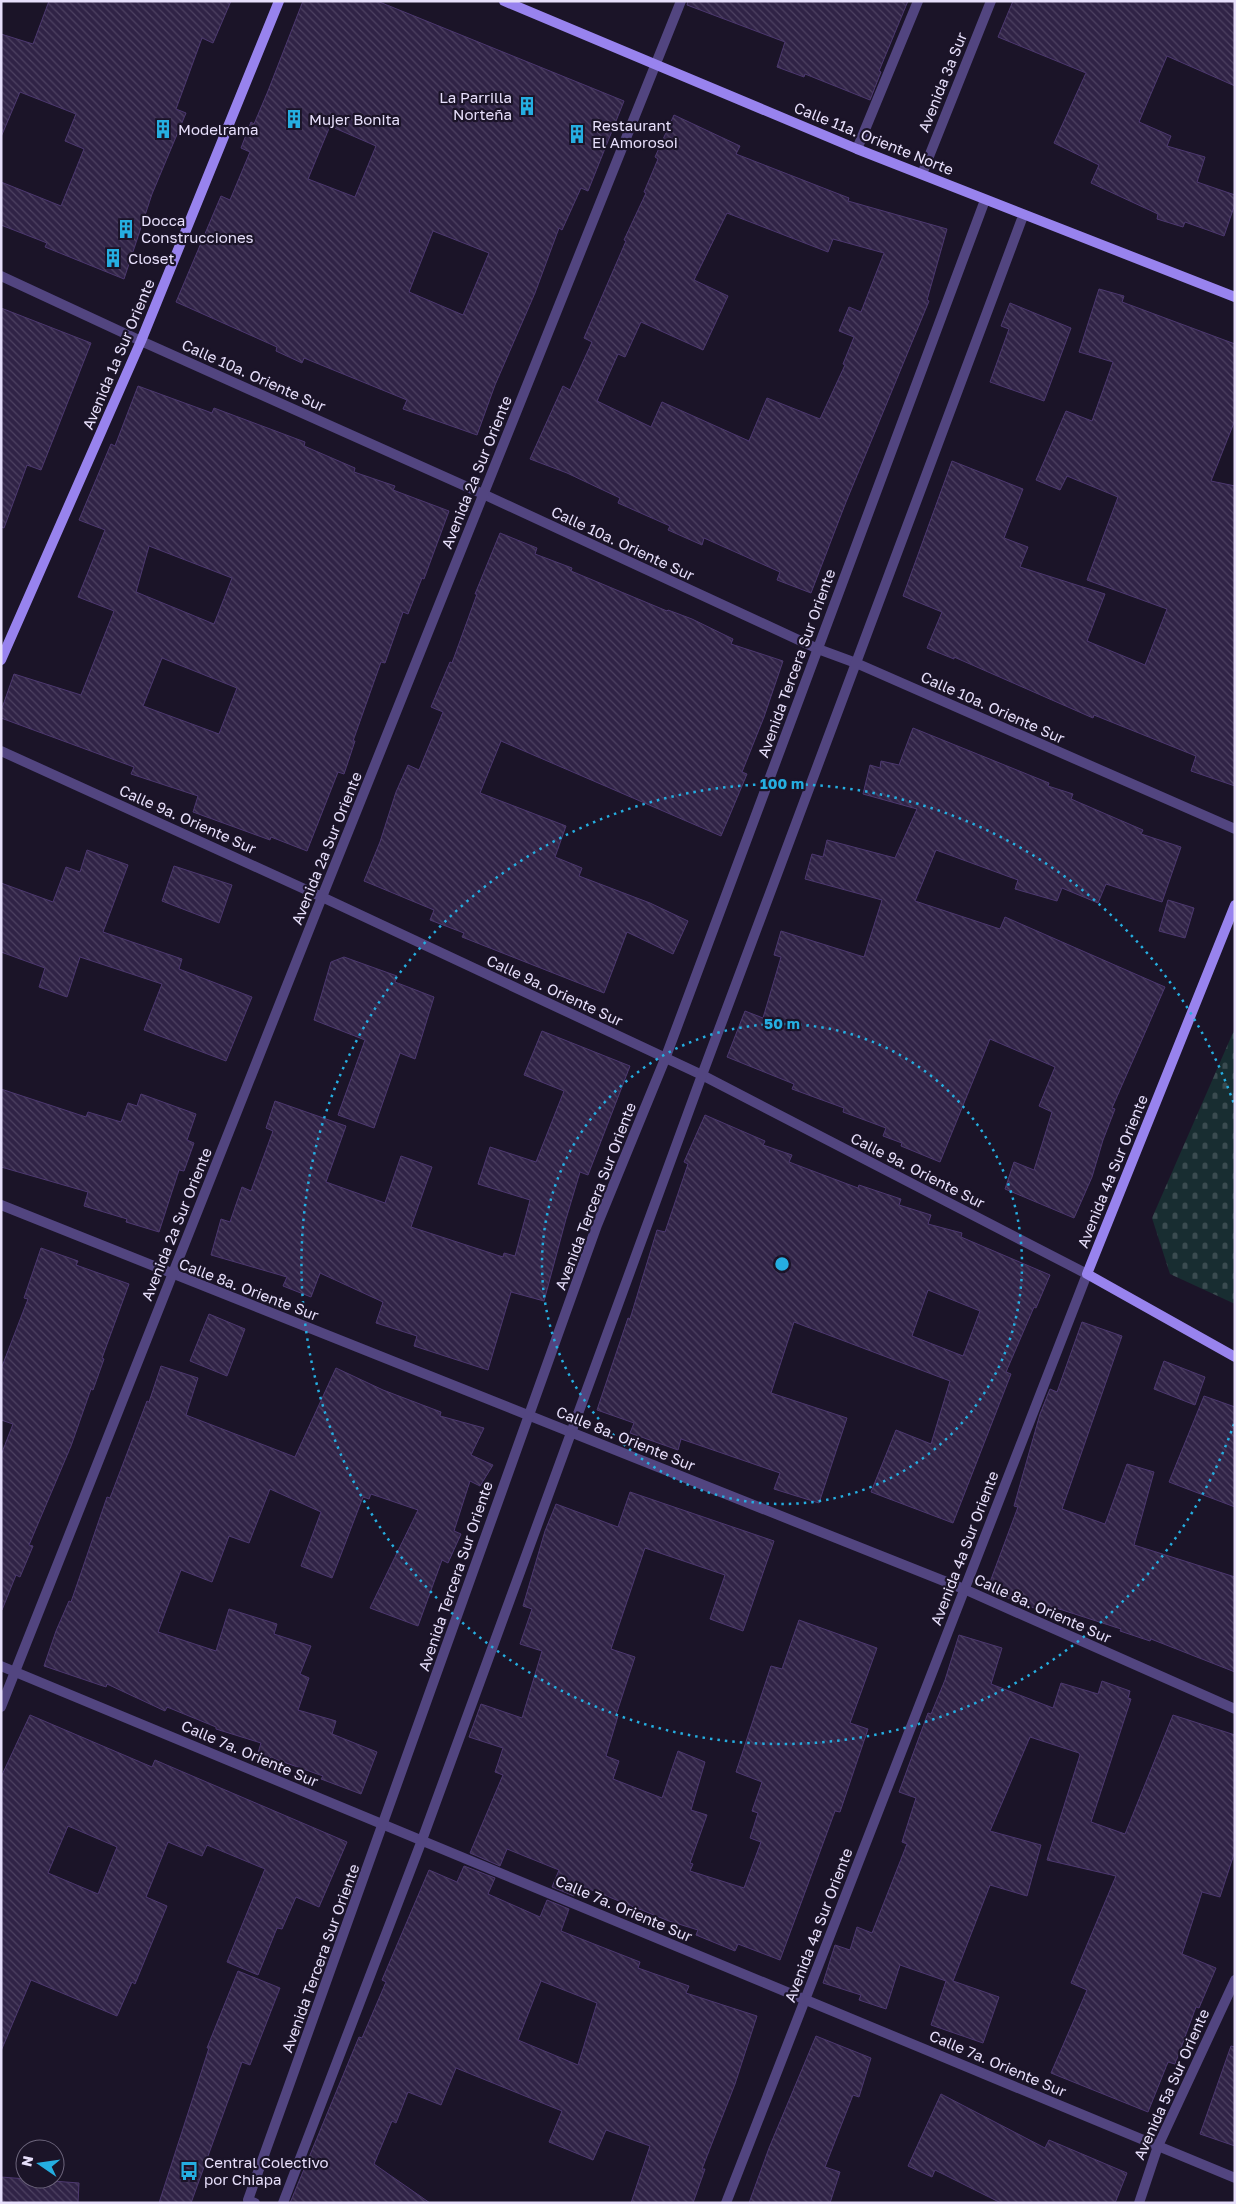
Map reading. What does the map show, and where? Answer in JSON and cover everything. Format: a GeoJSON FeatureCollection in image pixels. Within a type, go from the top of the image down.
{"type":"FeatureCollection","features":[{"type":"Feature","properties":{"kind":"street","name":"Avenida 1a Sur Oriente"},"geometry":{"type":"LineString","coordinates":[[1,660],[141,341],[279,1]]}},
{"type":"Feature","properties":{"kind":"street","name":"Calle 11a. Oriente Norte"},"geometry":{"type":"LineString","coordinates":[[504,1],[857,149],[1023,216],[1235,297]]}},
{"type":"Feature","properties":{"kind":"street","name":"Avenida 2a Sur Oriente"},"geometry":{"type":"LineString","coordinates":[[1,1707],[322,897],[681,1]]}},
{"type":"Feature","properties":{"kind":"street"},"geometry":{"type":"LineString","coordinates":[[857,149],[918,1]]}},
{"type":"Feature","properties":{"kind":"street","name":"Avenida 3a Sur"},"geometry":{"type":"LineString","coordinates":[[922,174],[990,1]]}},
{"type":"Feature","properties":{"kind":"street","name":"Avenida Tercera Sur Oriente"},"geometry":{"type":"LineString","coordinates":[[255,2203],[248,2200],[384,1825],[597,1225],[665,1059],[984,200]]}},
{"type":"Feature","properties":{"kind":"street"},"geometry":{"type":"LineString","coordinates":[[283,2203],[422,1840],[702,1075],[1023,216]]}},
{"type":"Feature","properties":{"kind":"street","name":"Calle 10a. Oriente Sur"},"geometry":{"type":"LineString","coordinates":[[1,276],[141,341],[483,494],[818,649],[856,663],[1235,829]]}},
{"type":"Feature","properties":{"kind":"street","name":"Calle 9a. Oriente Sur"},"geometry":{"type":"LineString","coordinates":[[1,751],[322,897],[702,1075],[1087,1274]]}},
{"type":"Feature","properties":{"kind":"street","name":"Avenida 4a Sur Oriente"},"geometry":{"type":"LineString","coordinates":[[726,2203],[1087,1274],[1235,905]]}},
{"type":"Feature","properties":{"kind":"street","name":"Calle 8a. Oriente Sur"},"geometry":{"type":"LineString","coordinates":[[1,1205],[172,1275],[964,1589],[1235,1709]]}},
{"type":"Feature","properties":{"kind":"street"},"geometry":{"type":"LineString","coordinates":[[1087,1274],[1235,1357]]}},
{"type":"Feature","properties":{"kind":"street","name":"Calle 7a. Oriente Sur"},"geometry":{"type":"LineString","coordinates":[[1,1666],[1235,2178]]}},
{"type":"Feature","properties":{"kind":"street","name":"Avenida 5a Sur Oriente"},"geometry":{"type":"LineString","coordinates":[[1139,2203],[1158,2146],[1235,1980]]}},
{"type":"Feature","properties":{"kind":"green space"},"geometry":{"type":"Polygon","coordinates":[[[1235,1028],[1235,1304],[1170,1274],[1152,1218],[1235,1028]]]}},
{"type":"Feature","properties":{"kind":"building"},"geometry":{"type":"Polygon","coordinates":[[[49,1],[231,1],[213,43],[202,38],[176,109],[186,113],[152,194],[124,279],[45,247],[47,243],[1,225],[1,182],[61,206],[84,149],[65,141],[76,114],[20,92],[1,137],[1,34],[33,44],[49,1]]]}},
{"type":"Feature","properties":{"kind":"building"},"geometry":{"type":"Polygon","coordinates":[[[303,1],[377,1],[624,101],[588,191],[581,188],[562,230],[559,228],[535,293],[495,385],[477,435],[403,409],[407,400],[304,358],[302,363],[276,351],[277,347],[176,302],[221,196],[230,200],[250,152],[241,148],[251,122],[254,124],[303,1]],[[330,126],[308,179],[355,197],[376,146],[330,126]],[[433,231],[409,292],[463,315],[489,253],[433,231]]]}},
{"type":"Feature","properties":{"kind":"building"},"geometry":{"type":"Polygon","coordinates":[[[688,1],[908,1],[879,71],[881,72],[870,100],[805,74],[804,77],[777,67],[785,42],[687,5],[688,1]]]}},
{"type":"Feature","properties":{"kind":"building"},"geometry":{"type":"Polygon","coordinates":[[[1013,1],[1235,1],[1235,86],[1167,56],[1139,122],[1171,136],[1167,146],[1205,157],[1197,182],[1235,195],[1235,204],[1224,236],[1185,222],[1183,227],[1157,219],[1158,214],[1091,183],[1099,165],[1054,143],[1086,73],[998,37],[1013,1]]]}},
{"type":"Feature","properties":{"kind":"building"},"geometry":{"type":"Polygon","coordinates":[[[674,115],[740,146],[736,154],[849,198],[848,201],[947,229],[927,300],[929,301],[846,502],[811,593],[777,580],[780,572],[704,538],[702,545],[668,530],[670,526],[618,503],[620,498],[567,473],[530,459],[563,386],[570,390],[592,342],[584,338],[626,241],[624,240],[646,193],[644,192],[658,159],[655,157],[674,115]],[[727,213],[694,280],[728,296],[703,350],[641,322],[625,357],[618,354],[597,401],[651,427],[662,402],[749,441],[767,398],[820,419],[845,365],[843,364],[854,337],[839,331],[849,307],[861,312],[884,253],[833,239],[828,252],[727,213]]]}},
{"type":"Feature","properties":{"kind":"building"},"geometry":{"type":"Polygon","coordinates":[[[1099,289],[1124,296],[1122,302],[1235,344],[1235,420],[1211,481],[1235,486],[1235,786],[1191,771],[1196,756],[1094,715],[1093,718],[954,657],[954,659],[927,648],[942,612],[903,596],[952,461],[1023,489],[1004,538],[1028,547],[1020,567],[1105,594],[1087,641],[1145,665],[1167,609],[1087,580],[1118,497],[1067,476],[1060,490],[1036,480],[1066,411],[1092,421],[1113,362],[1079,352],[1099,289]]]}},
{"type":"Feature","properties":{"kind":"building"},"geometry":{"type":"Polygon","coordinates":[[[1010,303],[1071,328],[1044,401],[990,382],[1009,329],[1001,326],[1010,303]]]}},
{"type":"Feature","properties":{"kind":"building"},"geometry":{"type":"Polygon","coordinates":[[[1,308],[91,343],[41,470],[27,465],[4,528],[1,527],[1,308]]]}},
{"type":"Feature","properties":{"kind":"building"},"geometry":{"type":"Polygon","coordinates":[[[138,386],[212,413],[214,408],[305,442],[304,446],[355,468],[354,472],[395,486],[393,490],[449,511],[424,579],[422,578],[408,614],[403,612],[385,663],[381,662],[353,741],[355,741],[344,774],[338,772],[307,851],[271,837],[270,840],[193,812],[198,796],[131,774],[134,767],[1,718],[1,711],[14,674],[81,695],[114,611],[78,597],[105,530],[79,520],[111,444],[115,446],[138,386]],[[149,546],[136,592],[214,624],[232,578],[149,546]],[[162,658],[143,706],[219,734],[237,688],[162,658]]]}},
{"type":"Feature","properties":{"kind":"building"},"geometry":{"type":"Polygon","coordinates":[[[500,533],[537,548],[535,554],[572,568],[571,571],[667,611],[692,619],[733,639],[731,644],[783,661],[764,717],[742,772],[747,774],[721,836],[501,741],[480,793],[566,826],[555,857],[582,868],[579,876],[650,903],[688,921],[673,954],[627,932],[604,993],[462,937],[464,933],[430,920],[434,910],[364,881],[380,842],[396,792],[408,765],[419,770],[443,712],[431,707],[450,662],[452,663],[477,594],[475,594],[500,533]]]}},
{"type":"Feature","properties":{"kind":"building"},"geometry":{"type":"Polygon","coordinates":[[[913,728],[1049,783],[1048,786],[1073,794],[1071,799],[1143,830],[1141,834],[1181,847],[1162,902],[1106,884],[1098,903],[1062,888],[1057,901],[1015,889],[1018,880],[936,850],[915,901],[1000,929],[1005,917],[1165,987],[1112,1108],[1115,1109],[1092,1177],[1074,1218],[1005,1189],[1014,1162],[1034,1170],[1052,1112],[1039,1106],[1055,1067],[990,1039],[940,1162],[901,1146],[902,1143],[883,1136],[886,1128],[843,1112],[844,1108],[792,1089],[794,1084],[727,1057],[745,1011],[763,1018],[781,957],[774,955],[781,931],[864,957],[882,900],[805,879],[812,854],[823,857],[827,840],[895,858],[917,809],[863,794],[870,765],[880,768],[881,761],[899,765],[913,728]]]}},
{"type":"Feature","properties":{"kind":"building"},"geometry":{"type":"Polygon","coordinates":[[[87,850],[128,865],[103,932],[182,959],[179,969],[252,997],[226,1061],[144,1030],[162,984],[80,957],[67,997],[39,987],[45,968],[1,952],[1,883],[53,902],[66,867],[80,872],[87,850]]]}},
{"type":"Feature","properties":{"kind":"building"},"geometry":{"type":"Polygon","coordinates":[[[174,866],[232,885],[219,923],[162,901],[174,866]]]}},
{"type":"Feature","properties":{"kind":"building"},"geometry":{"type":"Polygon","coordinates":[[[1168,900],[1194,908],[1185,938],[1159,931],[1168,900]]]}},
{"type":"Feature","properties":{"kind":"building"},"geometry":{"type":"Polygon","coordinates":[[[344,957],[397,976],[395,982],[434,997],[415,1059],[400,1053],[374,1128],[338,1115],[365,1040],[314,1020],[331,962],[344,957]]]}},
{"type":"Feature","properties":{"kind":"building"},"geometry":{"type":"Polygon","coordinates":[[[542,1031],[630,1066],[588,1175],[580,1172],[544,1301],[511,1292],[488,1370],[414,1346],[417,1336],[376,1323],[383,1302],[320,1273],[311,1297],[283,1286],[287,1277],[211,1255],[221,1219],[230,1222],[242,1187],[251,1191],[273,1131],[266,1128],[275,1101],[346,1126],[326,1182],[385,1203],[401,1156],[432,1167],[411,1227],[503,1257],[504,1253],[515,1256],[530,1200],[478,1184],[490,1147],[536,1162],[564,1091],[524,1075],[542,1031]]]}},
{"type":"Feature","properties":{"kind":"building"},"geometry":{"type":"Polygon","coordinates":[[[1,1089],[86,1117],[88,1112],[121,1122],[128,1103],[137,1106],[141,1094],[196,1114],[187,1140],[194,1143],[184,1171],[179,1170],[159,1232],[126,1222],[127,1219],[84,1206],[88,1192],[1,1167],[1,1089]]]}},
{"type":"Feature","properties":{"kind":"building"},"geometry":{"type":"Polygon","coordinates":[[[705,1115],[765,1141],[763,1145],[792,1155],[789,1162],[858,1188],[859,1185],[901,1199],[899,1205],[931,1215],[928,1224],[962,1233],[961,1237],[1050,1275],[1006,1372],[1011,1374],[953,1523],[871,1492],[896,1430],[931,1444],[950,1381],[794,1322],[771,1393],[847,1418],[819,1503],[774,1489],[780,1473],[681,1439],[678,1450],[630,1433],[634,1423],[597,1410],[628,1318],[630,1319],[657,1230],[665,1232],[688,1164],[684,1162],[705,1115]],[[928,1290],[912,1336],[963,1356],[980,1311],[928,1290]]]}},
{"type":"Feature","properties":{"kind":"building"},"geometry":{"type":"Polygon","coordinates":[[[41,1248],[78,1261],[76,1265],[129,1284],[102,1358],[104,1359],[93,1390],[91,1389],[71,1446],[29,1545],[33,1546],[20,1577],[16,1575],[2,1610],[1,1455],[13,1424],[1,1420],[1,1369],[28,1299],[24,1298],[41,1248]]]}},
{"type":"Feature","properties":{"kind":"building"},"geometry":{"type":"Polygon","coordinates":[[[209,1314],[245,1329],[227,1376],[190,1361],[209,1314]]]}},
{"type":"Feature","properties":{"kind":"building"},"geometry":{"type":"Polygon","coordinates":[[[1082,1322],[1122,1336],[1062,1509],[1105,1524],[1127,1464],[1154,1472],[1134,1545],[1235,1577],[1235,1672],[1151,1639],[1150,1641],[1120,1631],[1121,1629],[1053,1607],[1050,1614],[987,1590],[1018,1507],[1014,1506],[1040,1414],[1050,1389],[1057,1392],[1082,1322]]]}},
{"type":"Feature","properties":{"kind":"building"},"geometry":{"type":"Polygon","coordinates":[[[1164,1361],[1205,1377],[1195,1405],[1154,1389],[1164,1361]]]}},
{"type":"Feature","properties":{"kind":"building"},"geometry":{"type":"Polygon","coordinates":[[[161,1366],[198,1378],[186,1415],[295,1457],[336,1368],[383,1390],[441,1412],[440,1416],[484,1428],[471,1455],[493,1465],[480,1486],[470,1481],[454,1531],[461,1534],[448,1563],[442,1560],[418,1626],[370,1608],[418,1510],[371,1494],[369,1499],[363,1497],[332,1578],[301,1566],[321,1512],[270,1489],[249,1543],[229,1536],[212,1582],[181,1570],[158,1632],[216,1651],[229,1609],[277,1624],[274,1634],[311,1646],[300,1674],[309,1678],[298,1710],[336,1721],[332,1734],[377,1752],[361,1794],[321,1779],[323,1776],[258,1753],[261,1743],[216,1729],[216,1727],[167,1707],[165,1711],[107,1684],[106,1687],[44,1666],[56,1631],[69,1601],[71,1602],[107,1497],[110,1498],[147,1401],[149,1402],[161,1366]]]}},
{"type":"Feature","properties":{"kind":"building"},"geometry":{"type":"Polygon","coordinates":[[[1204,1396],[1235,1407],[1235,1507],[1169,1482],[1204,1396]]]}},
{"type":"Feature","properties":{"kind":"building"},"geometry":{"type":"Polygon","coordinates":[[[630,1492],[774,1541],[743,1631],[710,1619],[725,1575],[645,1548],[611,1649],[635,1657],[616,1715],[618,1716],[606,1756],[619,1761],[613,1779],[662,1798],[678,1751],[705,1762],[691,1810],[707,1815],[690,1863],[693,1864],[690,1871],[744,1888],[761,1842],[750,1838],[758,1813],[752,1811],[762,1782],[736,1772],[771,1666],[782,1669],[799,1620],[877,1648],[850,1723],[868,1729],[840,1812],[835,1811],[780,1960],[738,1944],[735,1951],[696,1935],[698,1930],[669,1921],[579,1885],[574,1896],[552,1887],[559,1870],[507,1849],[500,1866],[470,1853],[503,1775],[495,1772],[503,1748],[469,1737],[481,1704],[522,1718],[542,1651],[520,1644],[532,1609],[523,1606],[545,1531],[556,1504],[618,1527],[630,1492]]]}},
{"type":"Feature","properties":{"kind":"building"},"geometry":{"type":"Polygon","coordinates":[[[959,1635],[1002,1648],[991,1684],[1053,1708],[1061,1683],[1098,1694],[1102,1681],[1130,1691],[1128,1698],[1131,1699],[1091,1822],[1125,1834],[1173,1715],[1235,1735],[1235,1851],[1220,1897],[1202,1892],[1182,1954],[1216,1968],[1199,2008],[1196,2007],[1175,2064],[1168,2062],[1148,2112],[1051,2073],[1087,1990],[1071,1983],[1116,1876],[1047,1860],[1080,1755],[1079,1753],[1030,1737],[990,1831],[1041,1845],[1027,1896],[990,1885],[953,1981],[999,1997],[983,2043],[931,2025],[946,1981],[900,1965],[886,2009],[859,2000],[861,1995],[823,1983],[835,1945],[850,1950],[857,1927],[872,1933],[907,1844],[902,1842],[916,1798],[899,1792],[928,1713],[931,1714],[945,1680],[959,1635]]]}},
{"type":"Feature","properties":{"kind":"building"},"geometry":{"type":"Polygon","coordinates":[[[30,1715],[152,1767],[155,1760],[347,1842],[319,1907],[296,1897],[282,1929],[277,1928],[258,1975],[227,1962],[265,1869],[207,1845],[202,1856],[168,1842],[146,1897],[167,1906],[135,1984],[132,1982],[117,2016],[31,1980],[1,2051],[1,1777],[30,1715]],[[68,1826],[48,1873],[98,1894],[117,1847],[68,1826]]]}},
{"type":"Feature","properties":{"kind":"building"},"geometry":{"type":"Polygon","coordinates":[[[464,1866],[495,1878],[488,1894],[540,1917],[547,1900],[569,1909],[561,1931],[640,1962],[638,1968],[689,1986],[686,1993],[757,2016],[735,2084],[702,2169],[705,2169],[693,2203],[631,2203],[650,2146],[606,2130],[593,2160],[549,2142],[562,2111],[456,2068],[441,2105],[408,2092],[396,2123],[392,2121],[374,2164],[430,2203],[290,2203],[359,2037],[362,2038],[386,1982],[382,1980],[429,1870],[457,1882],[464,1866]],[[541,1981],[518,2040],[578,2065],[597,2003],[541,1981]]]}},
{"type":"Feature","properties":{"kind":"building"},"geometry":{"type":"Polygon","coordinates":[[[238,1971],[280,1988],[250,2065],[242,2062],[191,2203],[159,2203],[209,2048],[207,2048],[238,1971]]]}},
{"type":"Feature","properties":{"kind":"building"},"geometry":{"type":"Polygon","coordinates":[[[816,2036],[871,2058],[859,2097],[853,2095],[825,2167],[840,2172],[830,2203],[749,2203],[769,2148],[816,2036]]]}},
{"type":"Feature","properties":{"kind":"building"},"geometry":{"type":"Polygon","coordinates":[[[1231,2046],[1235,2047],[1235,2146],[1200,2134],[1231,2046]]]}},
{"type":"Feature","properties":{"kind":"building"},"geometry":{"type":"Polygon","coordinates":[[[941,2094],[1045,2148],[1049,2140],[1127,2173],[1115,2203],[1001,2203],[935,2170],[932,2177],[908,2166],[941,2094]]]}},
{"type":"Feature","properties":{"kind":"building"},"geometry":{"type":"Polygon","coordinates":[[[1,2177],[15,2178],[15,2189],[65,2189],[65,2182],[79,2183],[78,2203],[1,2203],[1,2177]]]}},
{"type":"Feature","properties":{"kind":"place","name":"La Parrilla Norteña"},"geometry":{"type":"Point","coordinates":[527,106]}},
{"type":"Feature","properties":{"kind":"place","name":"Mujer Bonita"},"geometry":{"type":"Point","coordinates":[294,119]}},
{"type":"Feature","properties":{"kind":"place","name":"Modelrama"},"geometry":{"type":"Point","coordinates":[163,129]}},
{"type":"Feature","properties":{"kind":"place","name":"Restaurant El Amorosoi"},"geometry":{"type":"Point","coordinates":[577,134]}},
{"type":"Feature","properties":{"kind":"place","name":"Docca Construcciones"},"geometry":{"type":"Point","coordinates":[126,229]}},
{"type":"Feature","properties":{"kind":"place","name":"Closet"},"geometry":{"type":"Point","coordinates":[113,258]}},
{"type":"Feature","properties":{"kind":"place","name":"Central Colectivo por Chiapa"},"geometry":{"type":"Point","coordinates":[189,2171]}}]}
